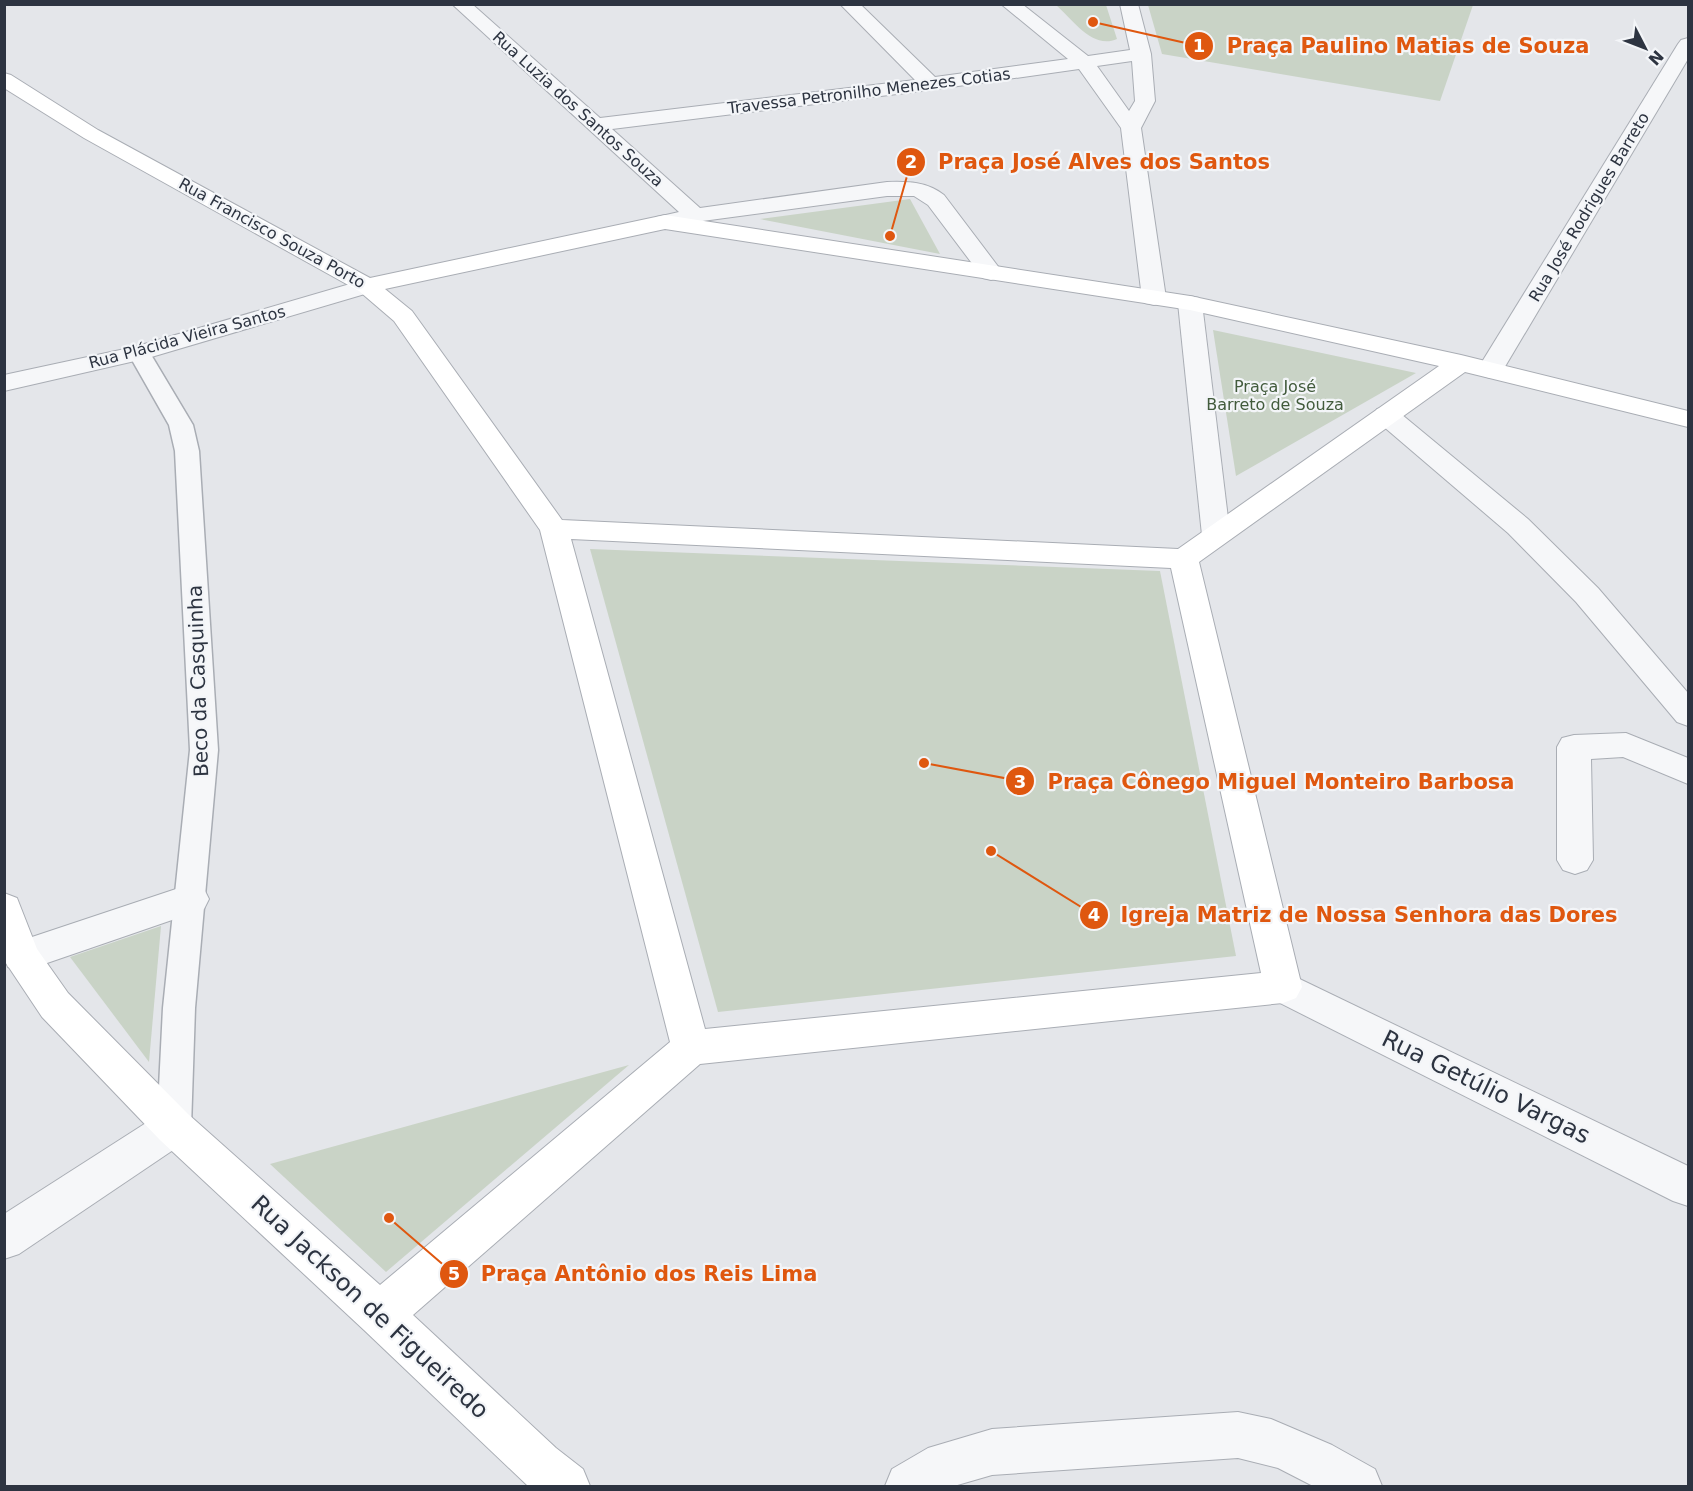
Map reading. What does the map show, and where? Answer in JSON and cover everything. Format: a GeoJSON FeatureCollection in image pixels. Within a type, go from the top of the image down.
{"type":"FeatureCollection","features":[{"type":"Feature","properties":{"kind":"street","name":"Rua Luzia dos Santos Souza"},"geometry":{"type":"LineString","coordinates":[[461,4],[695,215]]}},
{"type":"Feature","properties":{"kind":"street"},"geometry":{"type":"LineString","coordinates":[[849,4],[930,84]]}},
{"type":"Feature","properties":{"kind":"street"},"geometry":{"type":"LineString","coordinates":[[1010,4],[1084,62],[1131,128],[1154,298]]}},
{"type":"Feature","properties":{"kind":"street"},"geometry":{"type":"LineString","coordinates":[[1129,4],[1141,54],[1145,101],[1131,128]]}},
{"type":"Feature","properties":{"kind":"street"},"geometry":{"type":"LineString","coordinates":[[1050,12],[1082,40],[1084,62]]}},
{"type":"Feature","properties":{"kind":"street","name":"Rua José Rodrigues Barreto"},"geometry":{"type":"LineString","coordinates":[[1490,370],[1689,44]]}},
{"type":"Feature","properties":{"kind":"street","name":"Travessa Petronilho Menezes Cotias"},"geometry":{"type":"LineString","coordinates":[[597,125],[930,84],[1141,54]]}},
{"type":"Feature","properties":{"kind":"street","name":"Rua Francisco Souza Porto"},"geometry":{"type":"LineString","coordinates":[[4,79],[91,134],[367,286],[403,315],[554,530]]}},
{"type":"Feature","properties":{"kind":"street"},"geometry":{"type":"LineString","coordinates":[[367,286],[695,215],[887,189],[916,190],[931,195],[991,273]]}},
{"type":"Feature","properties":{"kind":"street"},"geometry":{"type":"LineString","coordinates":[[665,222],[1190,303],[1461,363],[1689,419]]}},
{"type":"Feature","properties":{"kind":"street","name":"Rua Plácida Vieira Santos"},"geometry":{"type":"LineString","coordinates":[[4,383],[139,353],[367,286]]}},
{"type":"Feature","properties":{"kind":"street"},"geometry":{"type":"LineString","coordinates":[[1190,303],[1216,535]]}},
{"type":"Feature","properties":{"kind":"street"},"geometry":{"type":"LineString","coordinates":[[691,1048],[554,530],[1184,559],[1461,363]]}},
{"type":"Feature","properties":{"kind":"street"},"geometry":{"type":"LineString","coordinates":[[1386,416],[1518,526],[1677,684],[1689,714]]}},
{"type":"Feature","properties":{"kind":"street"},"geometry":{"type":"LineString","coordinates":[[380,1314],[691,1048],[1283,987],[1184,559]]}},
{"type":"Feature","properties":{"kind":"street"},"geometry":{"type":"LineString","coordinates":[[1575,860],[1574,747],[1626,746],[1689,772]]}},
{"type":"Feature","properties":{"kind":"street"},"geometry":{"type":"LineString","coordinates":[[21,956],[191,899]]}},
{"type":"Feature","properties":{"kind":"street","name":"Rua Jackson de Figueiredo"},"geometry":{"type":"LineString","coordinates":[[4,908],[21,956],[55,1005],[174,1127],[380,1314],[539,1465],[566,1486]]}},
{"type":"Feature","properties":{"kind":"street","name":"Rua Getúlio Vargas"},"geometry":{"type":"LineString","coordinates":[[1283,987],[1689,1187]]}},
{"type":"Feature","properties":{"kind":"street"},"geometry":{"type":"LineString","coordinates":[[4,1239],[174,1127]]}},
{"type":"Feature","properties":{"kind":"street"},"geometry":{"type":"LineString","coordinates":[[909,1486],[945,1465],[992,1452],[1238,1435],[1264,1438],[1298,1452],[1358,1486]]}},
{"type":"Feature","properties":{"kind":"lane","name":"Beco da Casquinha"},"geometry":{"type":"LineString","coordinates":[[139,353],[181,425],[187,451],[204,750],[180,1008],[174,1127]]}},
{"type":"Feature","properties":{"kind":"green space"},"geometry":{"type":"Polygon","coordinates":[[[1148,4],[1473,5],[1440,101],[1162,54],[1148,4]]]}},
{"type":"Feature","properties":{"kind":"green space"},"geometry":{"type":"Polygon","coordinates":[[[1056,5],[1106,5],[1117,39],[1108,41],[1092,37],[1056,5]]]}},
{"type":"Feature","properties":{"kind":"green space"},"geometry":{"type":"Polygon","coordinates":[[[910,199],[940,254],[760,219],[910,199]]]}},
{"type":"Feature","properties":{"kind":"green space","name":"Praça José Barreto de Souza"},"geometry":{"type":"Polygon","coordinates":[[[1213,330],[1416,373],[1236,476],[1213,330]]]}},
{"type":"Feature","properties":{"kind":"green space"},"geometry":{"type":"Polygon","coordinates":[[[590,549],[1160,571],[1236,956],[718,1012],[590,549]]]}},
{"type":"Feature","properties":{"kind":"green space"},"geometry":{"type":"Polygon","coordinates":[[[161,926],[149,1062],[70,957],[161,926]]]}},
{"type":"Feature","properties":{"kind":"green space"},"geometry":{"type":"Polygon","coordinates":[[[629,1065],[386,1272],[270,1164],[629,1065]]]}},
{"type":"Feature","properties":{"kind":"place","name":"Praça Paulino Matias de Souza"},"geometry":{"type":"Point","coordinates":[1093,22]}},
{"type":"Feature","properties":{"kind":"place","name":"Praça José Alves dos Santos"},"geometry":{"type":"Point","coordinates":[890,236]}},
{"type":"Feature","properties":{"kind":"place","name":"Praça Cônego Miguel Monteiro Barbosa"},"geometry":{"type":"Point","coordinates":[924,763]}},
{"type":"Feature","properties":{"kind":"place","name":"Igreja Matriz de Nossa Senhora das Dores"},"geometry":{"type":"Point","coordinates":[991,851]}},
{"type":"Feature","properties":{"kind":"place","name":"Praça Antônio dos Reis Lima"},"geometry":{"type":"Point","coordinates":[389,1218]}}]}
